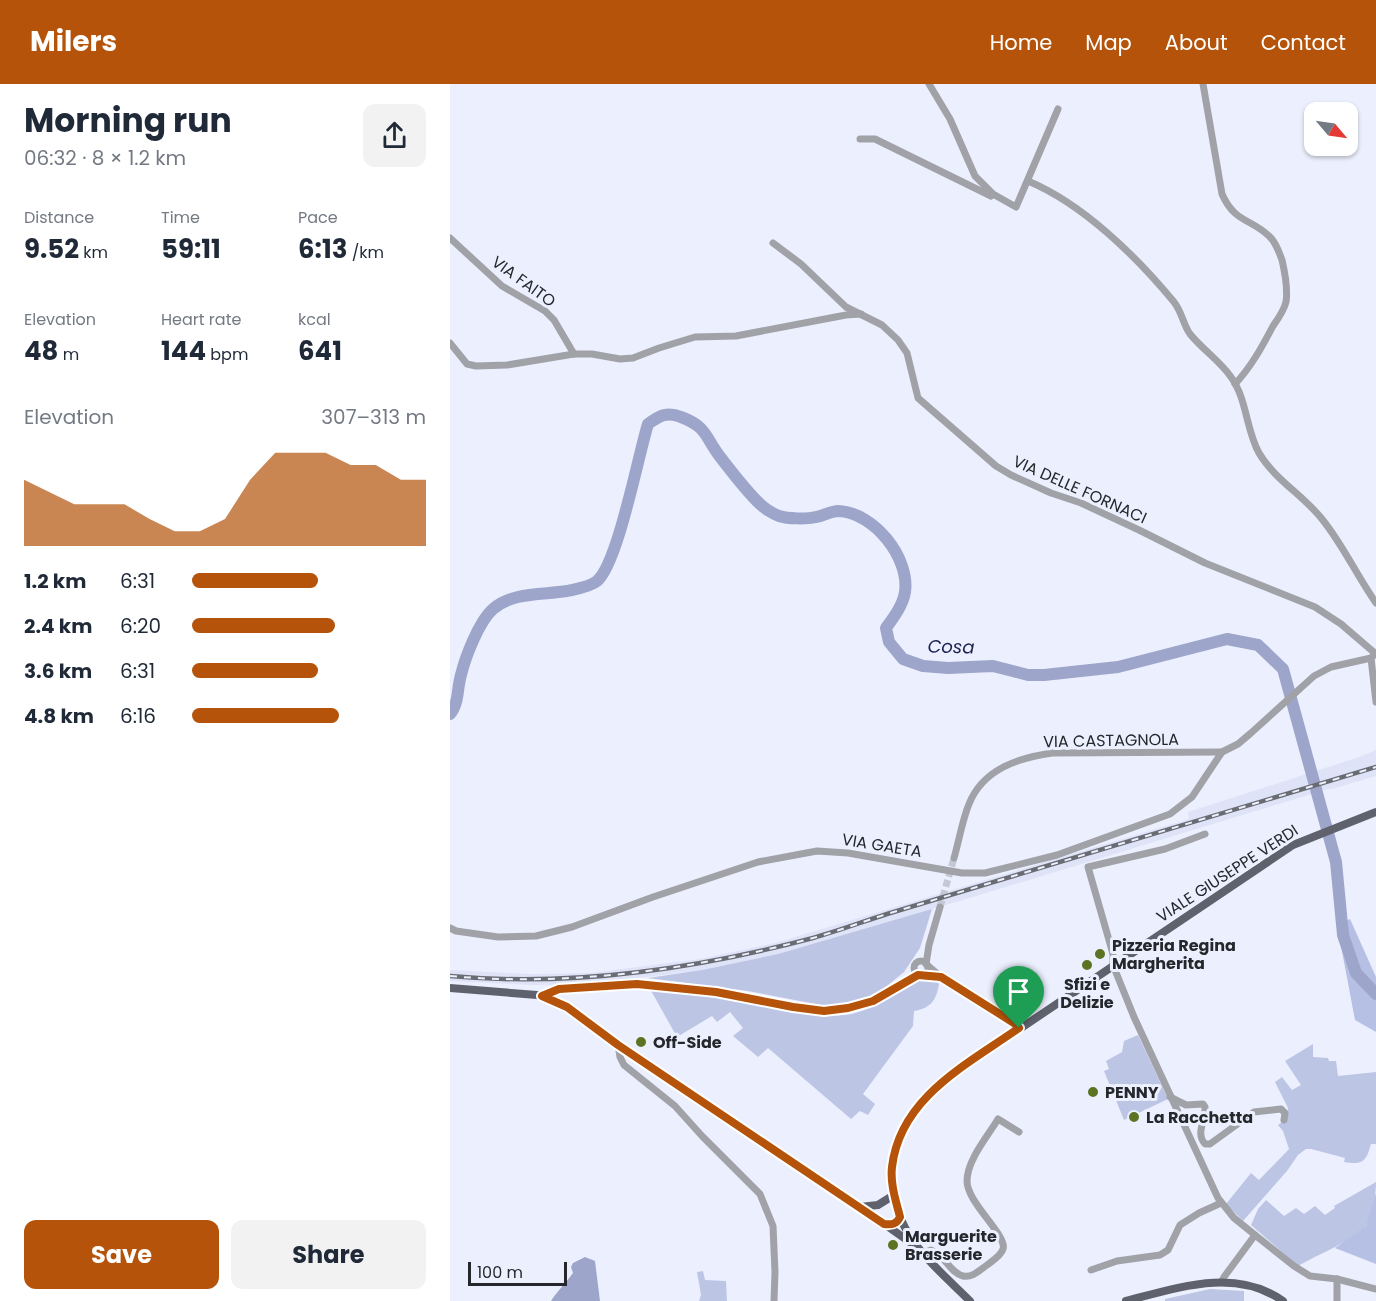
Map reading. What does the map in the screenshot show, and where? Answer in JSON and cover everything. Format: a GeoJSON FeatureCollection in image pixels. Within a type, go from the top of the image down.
{"type":"FeatureCollection","features":[{"type":"Feature","properties":{"kind":"main road","name":"VIALE GIUSEPPE VERDI"},"geometry":{"type":"LineString","coordinates":[[924,1253],[900,1217],[894,1196],[892,1167],[898,1142],[908,1120],[928,1094],[1019,1028],[1293,844],[1376,812]]}},
{"type":"Feature","properties":{"kind":"main road"},"geometry":{"type":"LineString","coordinates":[[450,988],[542,996],[567,1007],[618,1045],[860,1207],[924,1253],[970,1301]]}},
{"type":"Feature","properties":{"kind":"main road"},"geometry":{"type":"LineString","coordinates":[[860,1207],[878,1205],[894,1196]]}},
{"type":"Feature","properties":{"kind":"main road"},"geometry":{"type":"LineString","coordinates":[[884,1224],[894,1224],[900,1217]]}},
{"type":"Feature","properties":{"kind":"main road"},"geometry":{"type":"LineString","coordinates":[[1126,1301],[1201,1283],[1222,1281],[1251,1286],[1283,1301]]}},
{"type":"Feature","properties":{"kind":"street"},"geometry":{"type":"LineString","coordinates":[[929,84],[951,119],[975,176],[996,196],[1016,207],[1058,109]]}},
{"type":"Feature","properties":{"kind":"street"},"geometry":{"type":"LineString","coordinates":[[1203,84],[1222,194],[1226,204],[1235,215],[1270,236],[1283,264],[1287,289],[1286,303],[1282,312],[1262,348],[1235,384]]}},
{"type":"Feature","properties":{"kind":"street"},"geometry":{"type":"LineString","coordinates":[[860,139],[875,140],[989,196],[996,196]]}},
{"type":"Feature","properties":{"kind":"street"},"geometry":{"type":"LineString","coordinates":[[1028,181],[1063,200],[1091,219],[1174,302],[1189,332],[1235,384],[1259,453],[1286,485],[1323,521],[1376,603]]}},
{"type":"Feature","properties":{"kind":"street","name":"VIA FAITO"},"geometry":{"type":"LineString","coordinates":[[450,238],[502,286],[545,311],[554,321],[574,354]]}},
{"type":"Feature","properties":{"kind":"street","name":"VIA DELLE FORNACI"},"geometry":{"type":"LineString","coordinates":[[773,243],[801,264],[846,307],[882,325],[898,340],[907,353],[918,398],[996,466],[1051,493],[1081,503],[1213,567],[1315,607],[1341,624],[1374,655]]}},
{"type":"Feature","properties":{"kind":"street"},"geometry":{"type":"LineString","coordinates":[[450,343],[467,364],[476,366],[574,354],[592,354],[620,359],[633,358],[695,337],[736,336],[846,315],[863,314]]}},
{"type":"Feature","properties":{"kind":"street"},"geometry":{"type":"LineString","coordinates":[[1374,655],[1376,702]]}},
{"type":"Feature","properties":{"kind":"street","name":"VIA GAETA"},"geometry":{"type":"LineString","coordinates":[[450,928],[456,931],[498,937],[536,936],[572,927],[759,862],[817,851],[962,873],[985,873],[1057,855],[1170,814],[1192,797],[1222,752],[1238,744],[1314,676],[1331,667],[1374,655]]}},
{"type":"Feature","properties":{"kind":"street","name":"VIA CASTAGNOLA"},"geometry":{"type":"LineString","coordinates":[[954,858],[969,803],[982,783],[1001,767],[1027,756],[1052,753],[1222,752]]}},
{"type":"Feature","properties":{"kind":"street"},"geometry":{"type":"LineString","coordinates":[[1206,834],[1165,849],[1088,867],[1113,954],[1113,965],[1170,1097],[1221,1203],[1234,1218],[1310,1276],[1337,1279],[1376,1289]]}},
{"type":"Feature","properties":{"kind":"street"},"geometry":{"type":"LineString","coordinates":[[542,996],[559,989],[637,984],[716,992],[824,1011],[848,1008],[873,1001],[901,983],[928,971],[929,945],[940,907]]}},
{"type":"Feature","properties":{"kind":"street"},"geometry":{"type":"LineString","coordinates":[[901,983],[929,945]]}},
{"type":"Feature","properties":{"kind":"street"},"geometry":{"type":"LineString","coordinates":[[916,965],[923,961],[941,977],[1019,1028]]}},
{"type":"Feature","properties":{"kind":"street"},"geometry":{"type":"LineString","coordinates":[[916,965],[920,975]]}},
{"type":"Feature","properties":{"kind":"street"},"geometry":{"type":"LineString","coordinates":[[920,975],[941,977]]}},
{"type":"Feature","properties":{"kind":"street"},"geometry":{"type":"LineString","coordinates":[[618,1045],[624,1065],[675,1106],[760,1194],[773,1226],[774,1301]]}},
{"type":"Feature","properties":{"kind":"street"},"geometry":{"type":"LineString","coordinates":[[1170,1097],[1186,1105],[1203,1104],[1205,1107],[1200,1134],[1205,1144],[1210,1144],[1254,1112],[1273,1108],[1281,1109],[1285,1113],[1284,1120]]}},
{"type":"Feature","properties":{"kind":"street"},"geometry":{"type":"LineString","coordinates":[[924,1253],[931,1250],[937,1252],[959,1275],[967,1277],[974,1275],[1000,1255],[1004,1244],[1000,1235],[977,1206],[967,1181],[973,1160],[998,1119],[1019,1132]]}},
{"type":"Feature","properties":{"kind":"street"},"geometry":{"type":"LineString","coordinates":[[1091,1270],[1117,1261],[1160,1255],[1168,1250],[1180,1225],[1198,1213],[1221,1203]]}},
{"type":"Feature","properties":{"kind":"street"},"geometry":{"type":"LineString","coordinates":[[1222,1281],[1256,1234]]}},
{"type":"Feature","properties":{"kind":"street"},"geometry":{"type":"LineString","coordinates":[[1337,1279],[1337,1301]]}},
{"type":"Feature","properties":{"kind":"shaded area"},"geometry":{"type":"Polygon","coordinates":[[[1376,750],[1376,776],[778,954],[702,970],[590,984],[531,985],[450,981],[450,970],[531,974],[590,973],[700,959],[775,943],[1189,819],[1188,812],[1376,750]]]}},
{"type":"Feature","properties":{"kind":"shaded area"},"geometry":{"type":"Polygon","coordinates":[[[932,909],[920,948],[904,972],[882,990],[858,1002],[826,1006],[748,991],[648,978],[702,970],[778,954],[932,909]]]}},
{"type":"Feature","properties":{"kind":"shaded area"},"geometry":{"type":"Polygon","coordinates":[[[1350,919],[1376,977],[1376,1032],[1355,1020],[1337,925],[1350,919]]]}},
{"type":"Feature","properties":{"kind":"shaded area"},"geometry":{"type":"Polygon","coordinates":[[[915,980],[936,981],[939,984],[936,995],[929,1006],[914,1011],[913,1026],[863,1094],[875,1104],[868,1115],[860,1111],[851,1119],[768,1048],[758,1057],[733,1036],[743,1028],[730,1012],[717,1022],[712,1016],[677,1037],[650,989],[709,995],[803,1013],[840,1015],[855,1013],[871,1007],[915,980]]]}},
{"type":"Feature","properties":{"kind":"shaded area"},"geometry":{"type":"Polygon","coordinates":[[[1138,1035],[1168,1099],[1124,1120],[1104,1071],[1109,1069],[1106,1061],[1122,1052],[1124,1041],[1138,1035]]]}},
{"type":"Feature","properties":{"kind":"shaded area"},"geometry":{"type":"Polygon","coordinates":[[[1313,1044],[1313,1057],[1336,1061],[1338,1076],[1376,1072],[1376,1144],[1371,1144],[1363,1161],[1356,1163],[1344,1162],[1345,1158],[1306,1149],[1298,1155],[1243,1221],[1226,1204],[1251,1173],[1259,1180],[1289,1149],[1283,1131],[1278,1125],[1287,1118],[1288,1108],[1275,1082],[1282,1077],[1292,1090],[1301,1085],[1285,1061],[1313,1044]]]}},
{"type":"Feature","properties":{"kind":"shaded area"},"geometry":{"type":"Polygon","coordinates":[[[1376,1182],[1375,1198],[1367,1224],[1346,1241],[1298,1266],[1251,1225],[1258,1209],[1266,1200],[1284,1216],[1296,1208],[1304,1214],[1315,1206],[1325,1215],[1335,1208],[1334,1206],[1376,1182]]]}},
{"type":"Feature","properties":{"kind":"shaded area"},"geometry":{"type":"Polygon","coordinates":[[[1376,1193],[1376,1264],[1335,1248],[1366,1226],[1376,1193]]]}},
{"type":"Feature","properties":{"kind":"shaded area"},"geometry":{"type":"Polygon","coordinates":[[[585,1257],[595,1261],[600,1301],[551,1301],[573,1273],[571,1267],[573,1263],[585,1257]]]}},
{"type":"Feature","properties":{"kind":"shaded area"},"geometry":{"type":"Polygon","coordinates":[[[703,1271],[705,1280],[726,1281],[727,1301],[699,1301],[701,1295],[697,1272],[703,1271]]]}},
{"type":"Feature","properties":{"kind":"shaded area"},"geometry":{"type":"Polygon","coordinates":[[[1210,1289],[1244,1291],[1244,1301],[1165,1301],[1165,1299],[1210,1289]]]}},
{"type":"Feature","properties":{"kind":"waterway","name":"Cosa"},"geometry":{"type":"LineString","coordinates":[[450,714],[455,706],[469,650],[483,622],[493,609],[518,597],[567,591],[597,581],[605,570],[620,532],[648,424],[663,415],[676,415],[701,429],[745,488],[771,512],[783,517],[798,518],[816,517],[835,511],[851,513],[864,519],[887,539],[902,565],[905,592],[900,606],[886,628],[889,642],[903,659],[923,666],[948,668],[993,666],[1028,675],[1044,675],[1118,667],[1227,639],[1258,645],[1283,669],[1336,862],[1343,935],[1356,973],[1376,994]]}},
{"type":"Feature","properties":{"kind":"tunnel"},"geometry":{"type":"LineString","coordinates":[[940,907],[954,858]]}},
{"type":"Feature","properties":{"kind":"railway"},"geometry":{"type":"LineString","coordinates":[[450,976],[496,979],[587,977],[679,967],[769,949],[822,935],[1376,767]]}},
{"type":"Feature","properties":{"kind":"place","name":"Pizzeria Regina Margherita"},"geometry":{"type":"Point","coordinates":[1100,954]}},
{"type":"Feature","properties":{"kind":"place","name":"Sfizi e Delizie"},"geometry":{"type":"Point","coordinates":[1087,965]}},
{"type":"Feature","properties":{"kind":"place","name":"Off-Side"},"geometry":{"type":"Point","coordinates":[641,1042]}},
{"type":"Feature","properties":{"kind":"place","name":"PENNY"},"geometry":{"type":"Point","coordinates":[1093,1092]}},
{"type":"Feature","properties":{"kind":"place","name":"La Racchetta"},"geometry":{"type":"Point","coordinates":[1134,1117]}},
{"type":"Feature","properties":{"kind":"place","name":"Marguerite Brasserie"},"geometry":{"type":"Point","coordinates":[893,1245]}},
{"type":"Feature","properties":{"kind":"route"},"geometry":{"type":"LineString","coordinates":[[918,975],[929,975],[941,977],[1019,1028],[947,1078],[928,1094],[908,1120],[898,1142],[892,1167],[894,1196],[900,1217],[891,1225],[884,1224],[618,1045],[567,1007],[542,996],[559,989],[637,984],[716,992],[824,1011],[848,1008],[873,1001],[918,975]]}}]}
